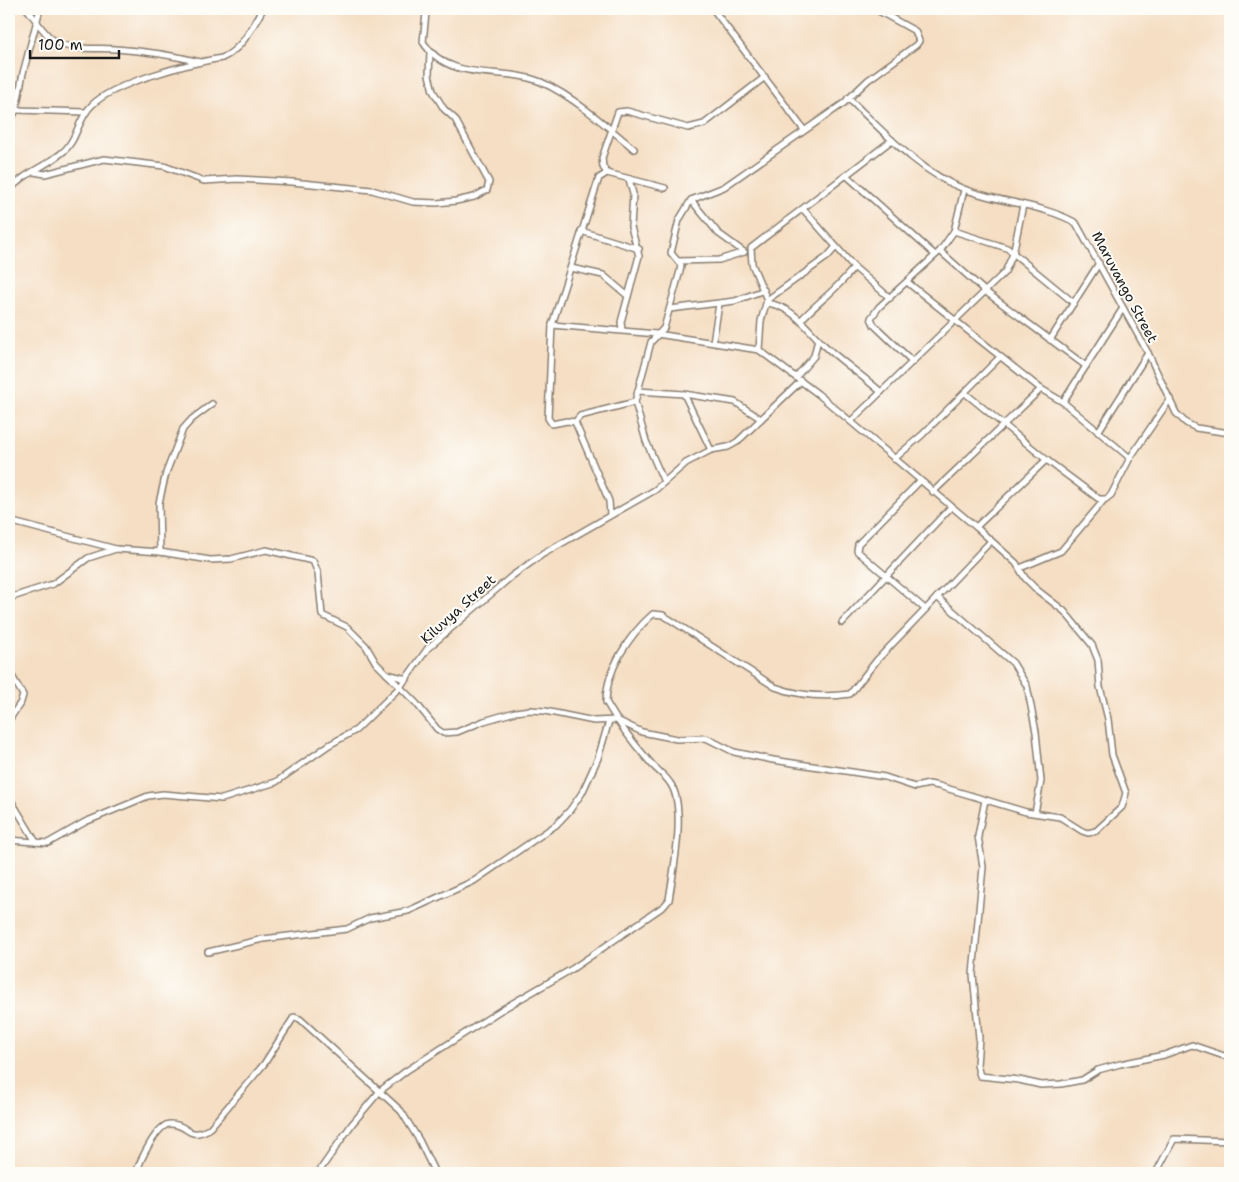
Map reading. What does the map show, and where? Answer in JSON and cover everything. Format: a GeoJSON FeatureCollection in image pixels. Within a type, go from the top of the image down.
{"type":"FeatureCollection","features":[{"type":"Feature","properties":{"kind":"street"},"geometry":{"type":"LineString","coordinates":[[27,9],[55,41],[65,45],[83,49],[114,48],[168,54],[201,62]]}},
{"type":"Feature","properties":{"kind":"street"},"geometry":{"type":"LineString","coordinates":[[9,124],[38,23],[40,9]]}},
{"type":"Feature","properties":{"kind":"street"},"geometry":{"type":"LineString","coordinates":[[9,191],[22,177],[34,172],[68,147],[86,112],[95,101],[146,77],[222,58],[233,53],[242,44],[263,9]]}},
{"type":"Feature","properties":{"kind":"street"},"geometry":{"type":"LineString","coordinates":[[424,9],[426,13],[422,37],[423,42],[430,52],[442,61],[467,71],[527,78],[545,84],[592,114],[634,149]]}},
{"type":"Feature","properties":{"kind":"street"},"geometry":{"type":"LineString","coordinates":[[713,9],[804,130]]}},
{"type":"Feature","properties":{"kind":"street"},"geometry":{"type":"LineString","coordinates":[[664,482],[646,441],[635,402],[651,342],[664,328],[680,271],[678,262],[671,256],[672,245],[682,210],[691,200],[724,187],[844,103],[868,80],[919,41],[915,31],[875,9]]}},
{"type":"Feature","properties":{"kind":"street"},"geometry":{"type":"LineString","coordinates":[[34,172],[45,174],[104,159],[164,166],[211,182],[237,179],[292,182],[372,190],[413,202],[437,203],[474,197],[487,190],[489,182],[455,119],[444,109],[433,91],[429,75],[430,52]]}},
{"type":"Feature","properties":{"kind":"street"},"geometry":{"type":"LineString","coordinates":[[665,188],[606,173],[602,158],[618,112],[621,111],[688,128],[696,127],[704,124],[765,77]]}},
{"type":"Feature","properties":{"kind":"street","name":"Maruvango Street"},"geometry":{"type":"LineString","coordinates":[[848,98],[892,140],[940,179],[964,190],[1023,205],[1076,223],[1148,353],[1176,413],[1186,423],[1206,431],[1230,433]]}},
{"type":"Feature","properties":{"kind":"street"},"geometry":{"type":"LineString","coordinates":[[13,112],[86,112]]}},
{"type":"Feature","properties":{"kind":"street"},"geometry":{"type":"LineString","coordinates":[[678,262],[719,260],[747,253],[754,245],[892,140]]}},
{"type":"Feature","properties":{"kind":"street"},"geometry":{"type":"LineString","coordinates":[[575,422],[567,421],[552,424],[548,418],[552,325],[571,268],[596,181],[606,173]]}},
{"type":"Feature","properties":{"kind":"street"},"geometry":{"type":"LineString","coordinates":[[847,176],[986,292],[1086,366]]}},
{"type":"Feature","properties":{"kind":"street"},"geometry":{"type":"LineString","coordinates":[[622,330],[621,322],[637,266],[639,249],[631,226],[633,194],[629,179]]}},
{"type":"Feature","properties":{"kind":"street"},"geometry":{"type":"LineString","coordinates":[[913,362],[871,322],[872,315],[937,253],[954,231],[964,190]]}},
{"type":"Feature","properties":{"kind":"street"},"geometry":{"type":"LineString","coordinates":[[691,200],[718,232],[747,253],[764,290],[767,301],[761,321],[759,350]]}},
{"type":"Feature","properties":{"kind":"street"},"geometry":{"type":"LineString","coordinates":[[850,421],[1005,272],[1013,254],[1023,205]]}},
{"type":"Feature","properties":{"kind":"street"},"geometry":{"type":"LineString","coordinates":[[803,209],[835,248],[890,298]]}},
{"type":"Feature","properties":{"kind":"street"},"geometry":{"type":"LineString","coordinates":[[581,231],[639,249]]}},
{"type":"Feature","properties":{"kind":"street"},"geometry":{"type":"LineString","coordinates":[[954,231],[1007,248],[1074,303]]}},
{"type":"Feature","properties":{"kind":"street"},"geometry":{"type":"LineString","coordinates":[[767,301],[827,257],[835,248]]}},
{"type":"Feature","properties":{"kind":"street"},"geometry":{"type":"LineString","coordinates":[[1050,340],[1099,263]]}},
{"type":"Feature","properties":{"kind":"street"},"geometry":{"type":"LineString","coordinates":[[802,319],[821,299],[847,278],[854,267]]}},
{"type":"Feature","properties":{"kind":"street"},"geometry":{"type":"LineString","coordinates":[[571,268],[603,275],[628,296]]}},
{"type":"Feature","properties":{"kind":"street"},"geometry":{"type":"LineString","coordinates":[[907,282],[1041,389],[1063,402],[1130,458]]}},
{"type":"Feature","properties":{"kind":"street"},"geometry":{"type":"LineString","coordinates":[[670,310],[735,302],[764,290]]}},
{"type":"Feature","properties":{"kind":"street"},"geometry":{"type":"LineString","coordinates":[[767,301],[802,319],[818,339],[881,392]]}},
{"type":"Feature","properties":{"kind":"street"},"geometry":{"type":"LineString","coordinates":[[713,342],[719,304]]}},
{"type":"Feature","properties":{"kind":"street"},"geometry":{"type":"LineString","coordinates":[[1063,402],[1122,308]]}},
{"type":"Feature","properties":{"kind":"street"},"geometry":{"type":"LineString","coordinates":[[9,521],[116,548],[160,552],[210,560],[231,559],[266,550],[313,561],[318,573],[322,615],[347,628],[366,646],[376,663],[400,686],[437,729],[443,733],[457,732],[484,721],[530,710],[594,721],[617,720],[642,732],[665,737],[677,739],[706,738],[740,754],[884,777],[915,787],[929,784],[939,786],[984,800],[1035,813],[1060,817],[1088,833],[1096,831],[1122,807],[1126,793],[1112,755],[1108,719],[1100,687],[1098,660],[1092,645],[1064,611],[1024,578],[1020,568],[976,527],[801,381],[759,350],[657,334],[552,325]]}},
{"type":"Feature","properties":{"kind":"street"},"geometry":{"type":"LineString","coordinates":[[796,377],[814,356],[818,339]]}},
{"type":"Feature","properties":{"kind":"street"},"geometry":{"type":"LineString","coordinates":[[1098,432],[1148,353]]}},
{"type":"Feature","properties":{"kind":"street"},"geometry":{"type":"LineString","coordinates":[[894,459],[965,393],[1000,357]]}},
{"type":"Feature","properties":{"kind":"street","name":"Kiluvya Street"},"geometry":{"type":"LineString","coordinates":[[9,840],[48,842],[85,822],[148,796],[163,794],[222,799],[276,782],[329,745],[356,730],[407,679],[428,648],[484,599],[543,554],[655,490],[686,463],[711,450],[728,447],[736,442],[801,381]]}},
{"type":"Feature","properties":{"kind":"street"},"geometry":{"type":"LineString","coordinates":[[933,492],[1041,389]]}},
{"type":"Feature","properties":{"kind":"street"},"geometry":{"type":"LineString","coordinates":[[638,391],[684,394],[735,402],[761,418]]}},
{"type":"Feature","properties":{"kind":"street"},"geometry":{"type":"LineString","coordinates":[[965,393],[1048,461],[1099,499],[1104,500]]}},
{"type":"Feature","properties":{"kind":"street"},"geometry":{"type":"LineString","coordinates":[[684,394],[711,450]]}},
{"type":"Feature","properties":{"kind":"street"},"geometry":{"type":"LineString","coordinates":[[1020,568],[1062,551],[1110,495],[1130,458],[1170,399]]}},
{"type":"Feature","properties":{"kind":"street"},"geometry":{"type":"LineString","coordinates":[[575,422],[580,416],[635,402]]}},
{"type":"Feature","properties":{"kind":"street"},"geometry":{"type":"LineString","coordinates":[[160,552],[158,502],[166,473],[183,429],[192,419],[212,404]]}},
{"type":"Feature","properties":{"kind":"street"},"geometry":{"type":"LineString","coordinates":[[575,422],[609,501],[610,515]]}},
{"type":"Feature","properties":{"kind":"street"},"geometry":{"type":"LineString","coordinates":[[976,527],[1042,463],[1048,461]]}},
{"type":"Feature","properties":{"kind":"street"},"geometry":{"type":"LineString","coordinates":[[920,481],[858,544],[858,551],[925,610]]}},
{"type":"Feature","properties":{"kind":"street"},"geometry":{"type":"LineString","coordinates":[[842,623],[885,575],[951,508]]}},
{"type":"Feature","properties":{"kind":"street"},"geometry":{"type":"LineString","coordinates":[[318,1173],[352,1124],[380,1091],[406,1071],[501,1010],[572,969],[664,906],[669,900],[678,819],[677,799],[671,784],[648,761],[606,702],[612,673],[623,649],[653,614],[663,615],[775,687],[791,693],[829,697],[854,692],[877,660],[991,541]]}},
{"type":"Feature","properties":{"kind":"street"},"geometry":{"type":"LineString","coordinates":[[9,598],[53,584],[88,558],[116,548]]}},
{"type":"Feature","properties":{"kind":"street"},"geometry":{"type":"LineString","coordinates":[[937,597],[1013,663],[1027,686],[1036,732],[1041,781],[1035,813]]}},
{"type":"Feature","properties":{"kind":"street"},"geometry":{"type":"LineString","coordinates":[[9,671],[23,695],[21,702],[9,720]]}},
{"type":"Feature","properties":{"kind":"street"},"geometry":{"type":"LineString","coordinates":[[386,674],[407,679]]}},
{"type":"Feature","properties":{"kind":"street"},"geometry":{"type":"LineString","coordinates":[[208,952],[263,939],[347,929],[370,918],[408,911],[474,881],[556,825],[570,810],[582,793],[598,758],[609,720]]}},
{"type":"Feature","properties":{"kind":"street"},"geometry":{"type":"LineString","coordinates":[[9,797],[36,842]]}},
{"type":"Feature","properties":{"kind":"street"},"geometry":{"type":"LineString","coordinates":[[984,800],[978,836],[983,867],[973,974],[979,1038],[977,1065],[980,1076],[1019,1080],[1041,1085],[1061,1084],[1082,1080],[1106,1068],[1164,1055],[1192,1046],[1230,1058]]}},
{"type":"Feature","properties":{"kind":"street"},"geometry":{"type":"LineString","coordinates":[[136,1173],[160,1128],[169,1124],[192,1134],[199,1134],[209,1129],[264,1064],[294,1017],[300,1019],[401,1111],[419,1140],[435,1173]]}},
{"type":"Feature","properties":{"kind":"street"},"geometry":{"type":"LineString","coordinates":[[1156,1173],[1174,1139],[1230,1141]]}}]}
